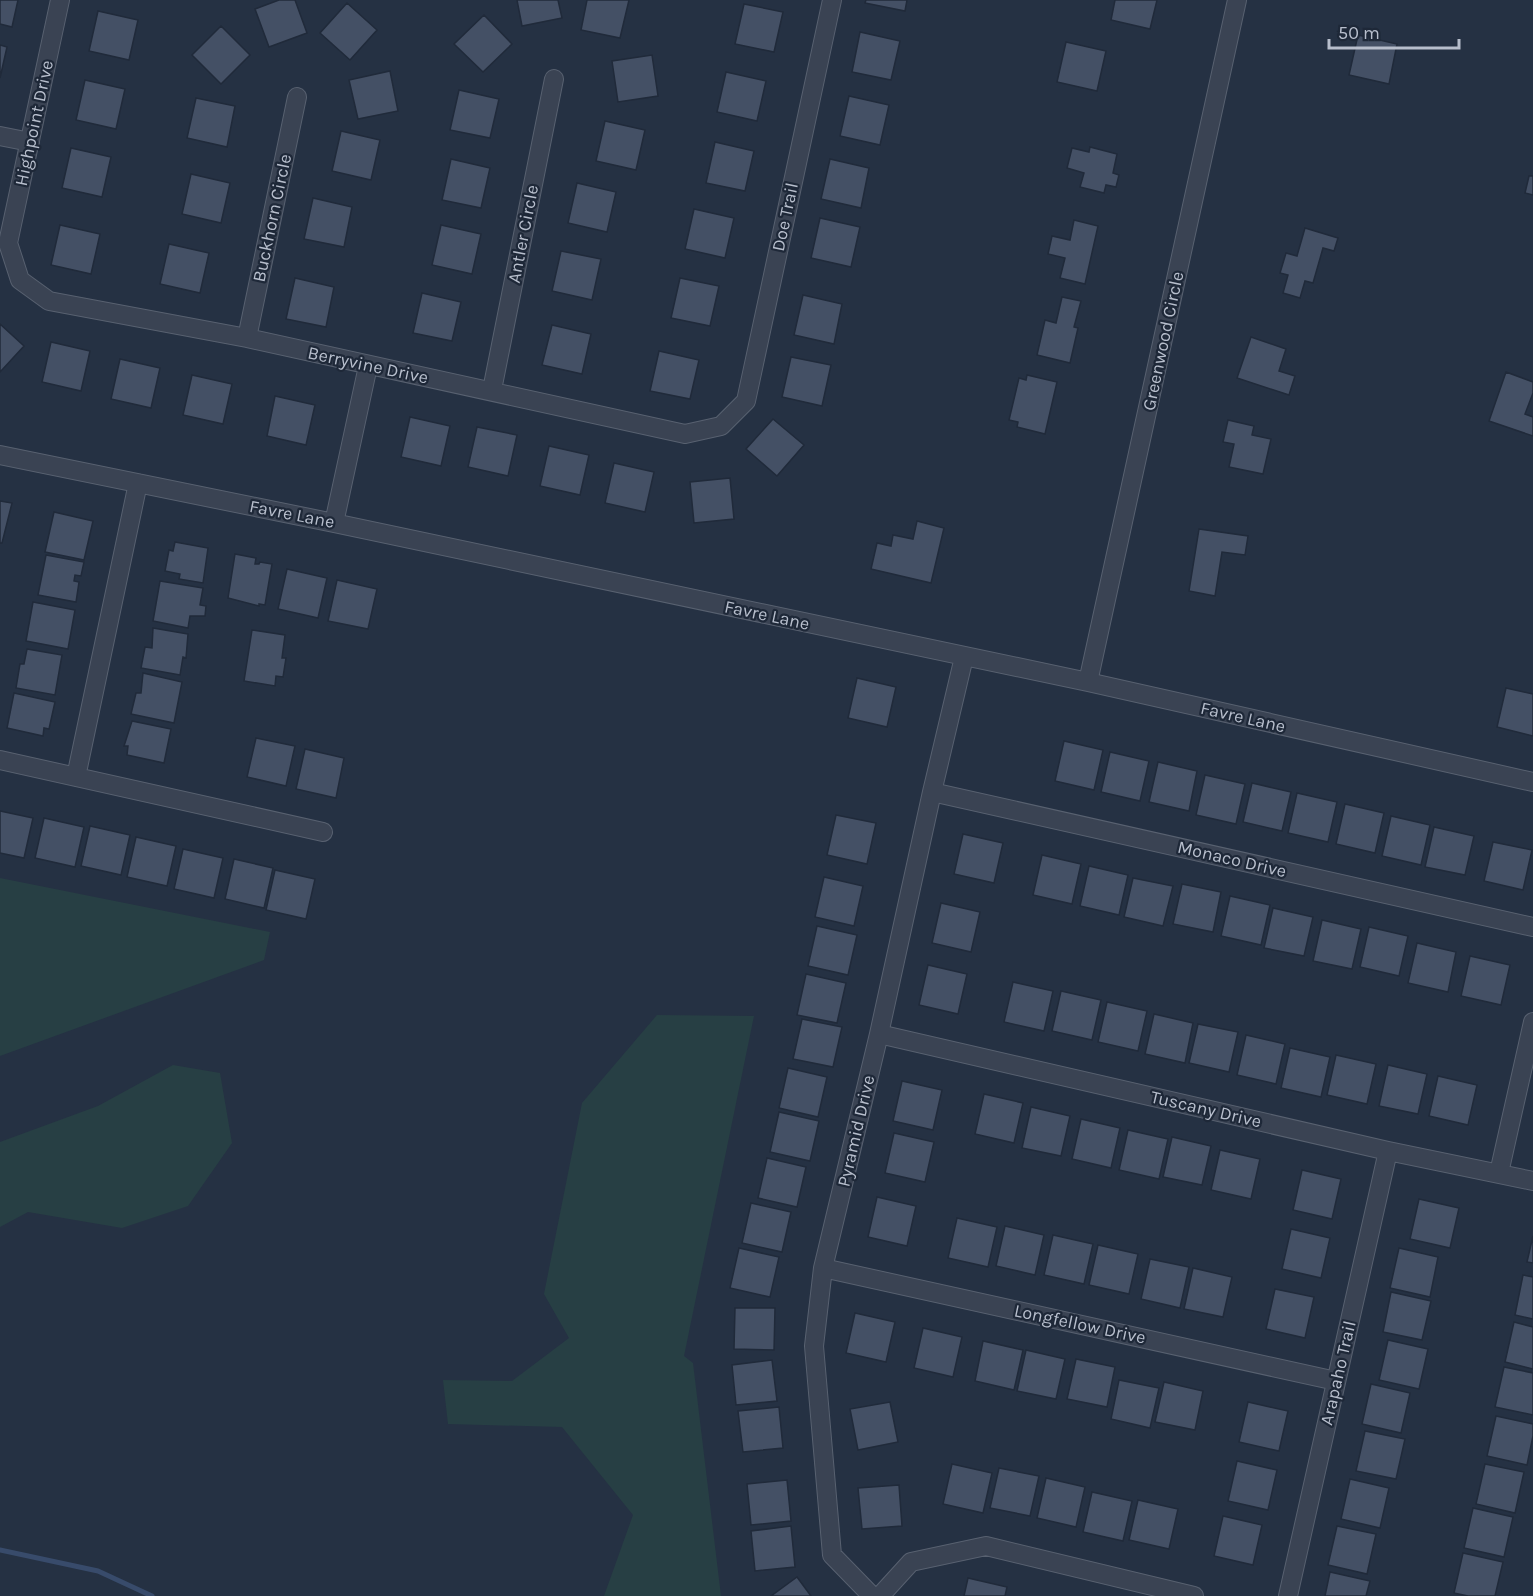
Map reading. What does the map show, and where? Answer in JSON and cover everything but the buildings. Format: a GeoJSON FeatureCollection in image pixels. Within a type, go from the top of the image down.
{"type":"FeatureCollection","features":[{"type":"Feature","properties":{"kind":"street","name":"Highpoint Drive"},"geometry":{"type":"LineString","coordinates":[[20,280],[8,243],[60,0]]}},
{"type":"Feature","properties":{"kind":"street","name":"Doe Trail"},"geometry":{"type":"LineString","coordinates":[[721,426],[746,401],[832,0]]}},
{"type":"Feature","properties":{"kind":"street","name":"Greenwood Circle"},"geometry":{"type":"LineString","coordinates":[[1088,682],[1237,0]]}},
{"type":"Feature","properties":{"kind":"street","name":"Antler Circle"},"geometry":{"type":"LineString","coordinates":[[492,390],[554,79]]}},
{"type":"Feature","properties":{"kind":"street","name":"Buckhorn Circle"},"geometry":{"type":"LineString","coordinates":[[247,338],[297,97]]}},
{"type":"Feature","properties":{"kind":"street"},"geometry":{"type":"LineString","coordinates":[[0,136],[30,142]]}},
{"type":"Feature","properties":{"kind":"street","name":"Berryvine Drive"},"geometry":{"type":"LineString","coordinates":[[20,280],[49,301],[247,338],[685,434],[721,426]]}},
{"type":"Feature","properties":{"kind":"street"},"geometry":{"type":"LineString","coordinates":[[334,523],[368,366]]}},
{"type":"Feature","properties":{"kind":"street","name":"Favre Lane"},"geometry":{"type":"LineString","coordinates":[[0,455],[1088,682],[1533,782]]}},
{"type":"Feature","properties":{"kind":"street"},"geometry":{"type":"LineString","coordinates":[[76,777],[138,483]]}},
{"type":"Feature","properties":{"kind":"street","name":"Pyramid Drive"},"geometry":{"type":"LineString","coordinates":[[872,1596],[832,1555],[814,1346],[823,1268],[879,1034],[964,657]]}},
{"type":"Feature","properties":{"kind":"street"},"geometry":{"type":"LineString","coordinates":[[0,760],[323,832]]}},
{"type":"Feature","properties":{"kind":"street","name":"Monaco Drive"},"geometry":{"type":"LineString","coordinates":[[932,792],[1533,927]]}},
{"type":"Feature","properties":{"kind":"street"},"geometry":{"type":"LineString","coordinates":[[1499,1173],[1533,1022]]}},
{"type":"Feature","properties":{"kind":"street","name":"Tuscany Drive"},"geometry":{"type":"LineString","coordinates":[[879,1034],[1388,1151],[1533,1181]]}},
{"type":"Feature","properties":{"kind":"street","name":"Arapaho Trail"},"geometry":{"type":"LineString","coordinates":[[1288,1596],[1388,1151]]}},
{"type":"Feature","properties":{"kind":"street","name":"Longfellow Drive"},"geometry":{"type":"LineString","coordinates":[[823,1268],[1336,1381]]}},
{"type":"Feature","properties":{"kind":"street"},"geometry":{"type":"LineString","coordinates":[[880,1596],[911,1562],[986,1546],[1194,1596]]}},
{"type":"Feature","properties":{"kind":"green space"},"geometry":{"type":"Polygon","coordinates":[[[0,878],[270,932],[264,960],[0,1056],[0,878]]]}},
{"type":"Feature","properties":{"kind":"green space"},"geometry":{"type":"Polygon","coordinates":[[[657,1015],[754,1016],[684,1356],[693,1363],[721,1596],[604,1596],[633,1515],[562,1427],[448,1424],[443,1380],[512,1381],[569,1338],[544,1294],[582,1103],[657,1015]]]}},
{"type":"Feature","properties":{"kind":"green space"},"geometry":{"type":"Polygon","coordinates":[[[173,1065],[220,1073],[232,1143],[188,1206],[122,1228],[28,1212],[0,1227],[0,1142],[98,1106],[173,1065]]]}},
{"type":"Feature","properties":{"kind":"waterway"},"geometry":{"type":"LineString","coordinates":[[0,1550],[98,1571],[152,1596]]}}]}
